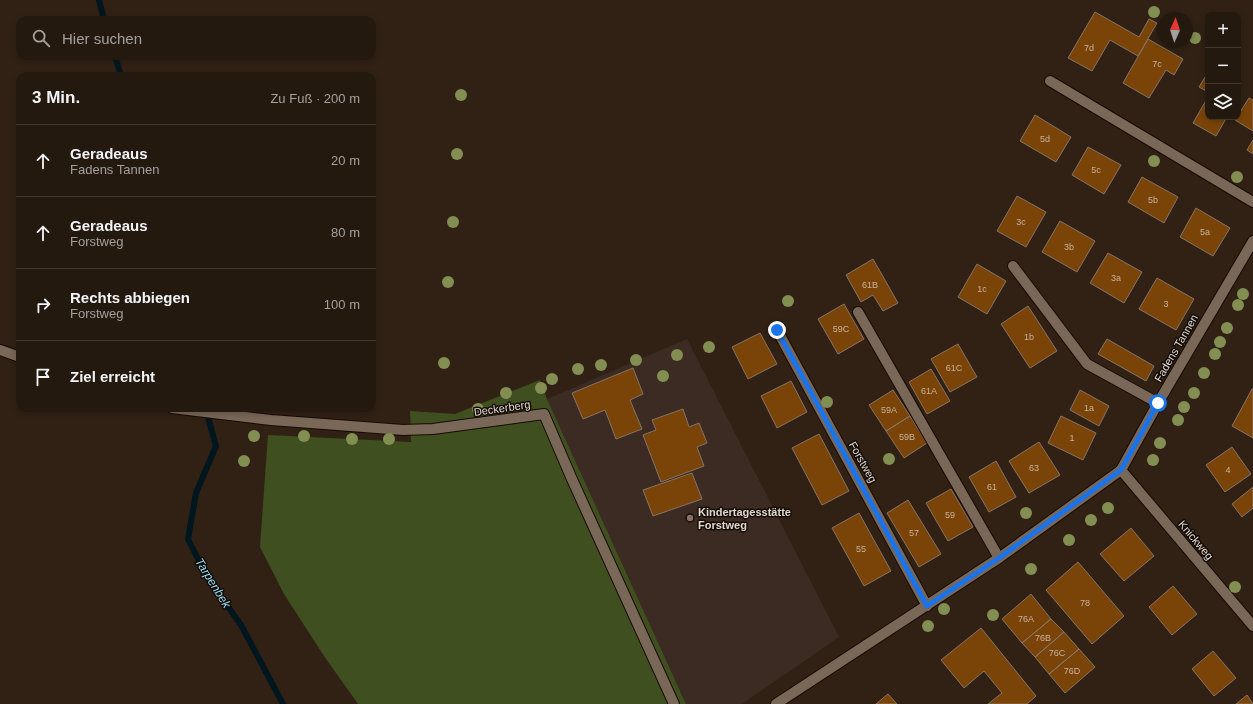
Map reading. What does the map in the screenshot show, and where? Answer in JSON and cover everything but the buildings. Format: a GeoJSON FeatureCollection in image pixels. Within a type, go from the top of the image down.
{"type":"FeatureCollection","features":[{"type":"Feature","properties":{"kind":"street"},"geometry":{"type":"LineString","coordinates":[[1050,81],[1253,202]]}},
{"type":"Feature","properties":{"kind":"street","name":"Fadens Tannen"},"geometry":{"type":"LineString","coordinates":[[1121,470],[1158,403],[1253,240]]}},
{"type":"Feature","properties":{"kind":"street"},"geometry":{"type":"LineString","coordinates":[[1013,266],[1087,364],[1158,403]]}},
{"type":"Feature","properties":{"kind":"street"},"geometry":{"type":"LineString","coordinates":[[858,312],[999,558]]}},
{"type":"Feature","properties":{"kind":"street","name":"Forstweg"},"geometry":{"type":"LineString","coordinates":[[777,330],[927,606]]}},
{"type":"Feature","properties":{"kind":"street"},"geometry":{"type":"LineString","coordinates":[[0,350],[16,356]]}},
{"type":"Feature","properties":{"kind":"street","name":"Deckerberg"},"geometry":{"type":"LineString","coordinates":[[206,412],[271,420],[403,430],[433,429],[544,414],[674,704]]}},
{"type":"Feature","properties":{"kind":"street"},"geometry":{"type":"LineString","coordinates":[[776,704],[999,558],[1121,470]]}},
{"type":"Feature","properties":{"kind":"street","name":"Knickweg"},"geometry":{"type":"LineString","coordinates":[[1121,470],[1253,626]]}},
{"type":"Feature","properties":{"kind":"shaded area","name":"Kindertagesstätte Forstweg"},"geometry":{"type":"Polygon","coordinates":[[[687,339],[839,637],[742,704],[686,704],[547,399],[687,339]]]}},
{"type":"Feature","properties":{"kind":"green space"},"geometry":{"type":"Polygon","coordinates":[[[540,380],[547,399],[686,704],[358,704],[324,656],[284,594],[260,547],[268,435],[411,442],[410,411],[455,414],[540,380]]]}},
{"type":"Feature","properties":{"kind":"waterway","name":"Tarpenbek"},"geometry":{"type":"LineString","coordinates":[[99,0],[103,16]]}},
{"type":"Feature","properties":{"kind":"waterway","name":"Tarpenbek"},"geometry":{"type":"LineString","coordinates":[[116,60],[120,72]]}},
{"type":"Feature","properties":{"kind":"waterway","name":"Tarpenbek"},"geometry":{"type":"LineString","coordinates":[[207,412],[216,446],[196,493],[188,539],[207,577],[241,625],[283,704]]}},
{"type":"Feature","properties":{"kind":"place","name":"Kindertagesstätte Forstweg"},"geometry":{"type":"Point","coordinates":[690,518]}},
{"type":"Feature","properties":{"kind":"route"},"geometry":{"type":"LineString","coordinates":[[777,330],[927,606],[999,558],[1121,470],[1158,403]]}}]}
